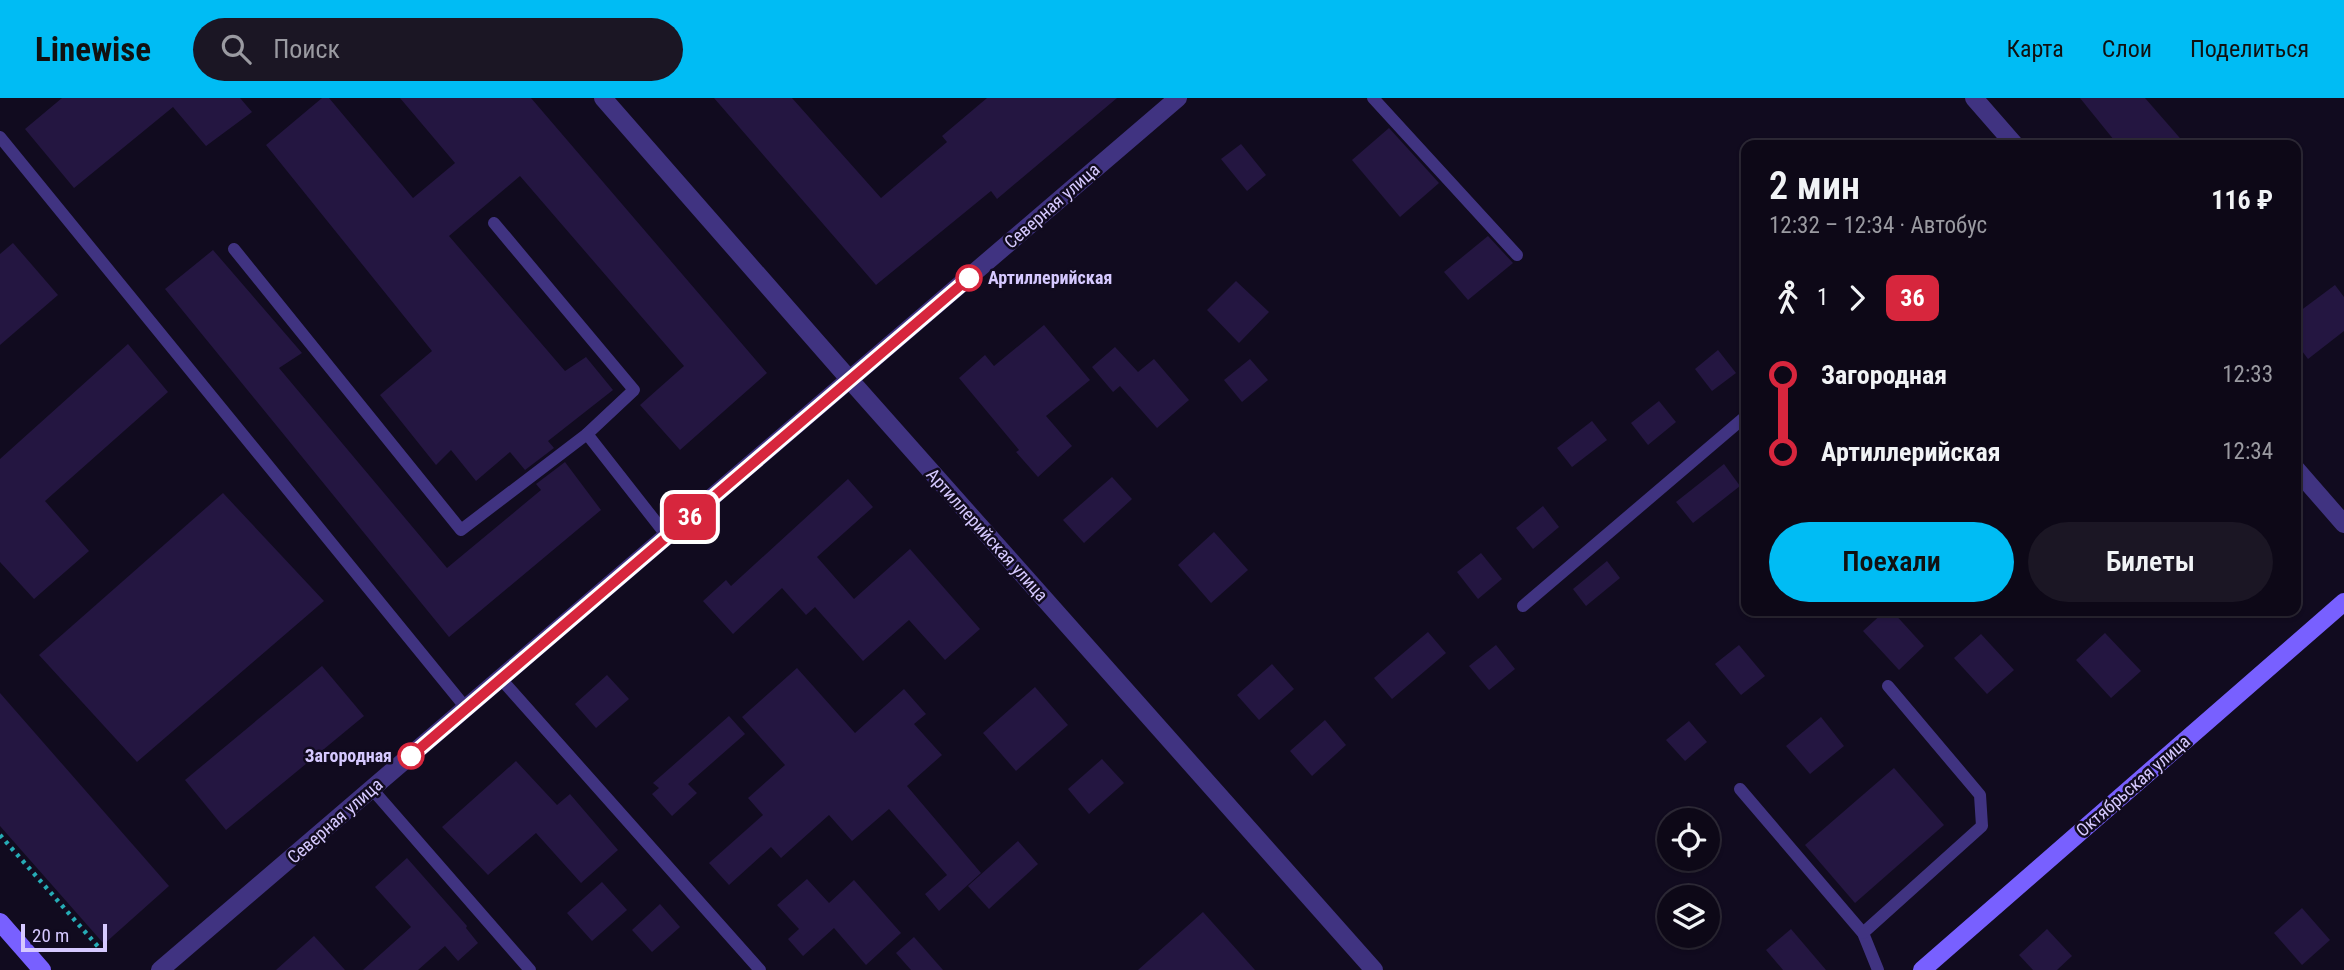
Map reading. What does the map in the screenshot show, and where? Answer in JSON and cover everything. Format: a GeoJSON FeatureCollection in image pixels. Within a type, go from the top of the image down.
{"type":"FeatureCollection","features":[{"type":"Feature","properties":{"kind":"main road","name":"Октябрьская улица"},"geometry":{"type":"LineString","coordinates":[[1922,970],[2344,602]]}},
{"type":"Feature","properties":{"kind":"main road"},"geometry":{"type":"LineString","coordinates":[[0,922],[42,970]]}},
{"type":"Feature","properties":{"kind":"street","name":"Артиллерийская улица"},"geometry":{"type":"LineString","coordinates":[[603,98],[1374,970]]}},
{"type":"Feature","properties":{"kind":"street","name":"Северная улица"},"geometry":{"type":"LineString","coordinates":[[160,970],[1178,98]]}},
{"type":"Feature","properties":{"kind":"street"},"geometry":{"type":"LineString","coordinates":[[1974,98],[2011,140]]}},
{"type":"Feature","properties":{"kind":"street"},"geometry":{"type":"LineString","coordinates":[[2301,475],[2344,524]]}},
{"type":"Feature","properties":{"kind":"lane"},"geometry":{"type":"LineString","coordinates":[[1373,98],[1517,255]]}},
{"type":"Feature","properties":{"kind":"lane"},"geometry":{"type":"LineString","coordinates":[[0,137],[466,708]]}},
{"type":"Feature","properties":{"kind":"lane"},"geometry":{"type":"LineString","coordinates":[[234,249],[461,530],[587,434],[634,390],[494,223]]}},
{"type":"Feature","properties":{"kind":"lane"},"geometry":{"type":"LineString","coordinates":[[1522,606],[1741,420]]}},
{"type":"Feature","properties":{"kind":"lane"},"geometry":{"type":"LineString","coordinates":[[587,434],[667,536]]}},
{"type":"Feature","properties":{"kind":"lane"},"geometry":{"type":"LineString","coordinates":[[501,679],[760,970]]}},
{"type":"Feature","properties":{"kind":"lane"},"geometry":{"type":"LineString","coordinates":[[1863,933],[1982,826],[1980,794],[1888,686]]}},
{"type":"Feature","properties":{"kind":"lane"},"geometry":{"type":"LineString","coordinates":[[372,789],[530,970]]}},
{"type":"Feature","properties":{"kind":"lane"},"geometry":{"type":"LineString","coordinates":[[1740,789],[1863,933],[1878,970]]}},
{"type":"Feature","properties":{"kind":"path"},"geometry":{"type":"LineString","coordinates":[[0,835],[102,950]]}},
{"type":"Feature","properties":{"kind":"building"},"geometry":{"type":"Polygon","coordinates":[[[62,98],[240,98],[252,112],[206,146],[173,107],[74,188],[25,129],[62,98]]]}},
{"type":"Feature","properties":{"kind":"building"},"geometry":{"type":"Polygon","coordinates":[[[322,98],[329,98],[413,198],[455,163],[400,98],[531,98],[767,373],[680,450],[640,405],[684,366],[520,176],[449,236],[565,371],[586,357],[613,390],[548,441],[554,448],[525,470],[510,452],[476,481],[451,450],[436,465],[380,395],[432,351],[266,145],[322,98]]]}},
{"type":"Feature","properties":{"kind":"building"},"geometry":{"type":"Polygon","coordinates":[[[714,98],[792,98],[881,198],[947,142],[942,136],[987,98],[1117,98],[997,199],[991,191],[876,285],[714,98]]]}},
{"type":"Feature","properties":{"kind":"building"},"geometry":{"type":"Polygon","coordinates":[[[2080,98],[2145,98],[2182,140],[2114,140],[2080,98]]]}},
{"type":"Feature","properties":{"kind":"building"},"geometry":{"type":"Polygon","coordinates":[[[1389,128],[1439,183],[1400,217],[1352,160],[1389,128]]]}},
{"type":"Feature","properties":{"kind":"building"},"geometry":{"type":"Polygon","coordinates":[[[1241,144],[1266,175],[1247,191],[1221,159],[1241,144]]]}},
{"type":"Feature","properties":{"kind":"building"},"geometry":{"type":"Polygon","coordinates":[[[1488,236],[1513,263],[1468,300],[1444,272],[1488,236]]]}},
{"type":"Feature","properties":{"kind":"building"},"geometry":{"type":"Polygon","coordinates":[[[13,243],[58,295],[0,345],[0,254],[13,243]]]}},
{"type":"Feature","properties":{"kind":"building"},"geometry":{"type":"Polygon","coordinates":[[[213,250],[302,353],[279,368],[447,568],[541,490],[536,484],[565,462],[601,510],[449,637],[165,289],[213,250]]]}},
{"type":"Feature","properties":{"kind":"building"},"geometry":{"type":"Polygon","coordinates":[[[1236,281],[1269,312],[1239,343],[1207,310],[1236,281]]]}},
{"type":"Feature","properties":{"kind":"building"},"geometry":{"type":"Polygon","coordinates":[[[2335,285],[2344,297],[2344,331],[2308,359],[2301,350],[2301,310],[2335,285]]]}},
{"type":"Feature","properties":{"kind":"building"},"geometry":{"type":"Polygon","coordinates":[[[1044,325],[1090,380],[1046,416],[1072,446],[1038,477],[959,378],[985,355],[994,366],[1044,325]]]}},
{"type":"Feature","properties":{"kind":"building"},"geometry":{"type":"Polygon","coordinates":[[[128,344],[168,392],[45,501],[89,551],[34,599],[0,562],[0,459],[128,344]]]}},
{"type":"Feature","properties":{"kind":"building"},"geometry":{"type":"Polygon","coordinates":[[[1115,347],[1138,372],[1154,359],[1189,400],[1157,428],[1120,386],[1113,392],[1092,367],[1115,347]]]}},
{"type":"Feature","properties":{"kind":"building"},"geometry":{"type":"Polygon","coordinates":[[[1718,350],[1736,373],[1712,391],[1695,369],[1718,350]]]}},
{"type":"Feature","properties":{"kind":"building"},"geometry":{"type":"Polygon","coordinates":[[[1250,359],[1268,380],[1242,402],[1224,380],[1250,359]]]}},
{"type":"Feature","properties":{"kind":"building"},"geometry":{"type":"Polygon","coordinates":[[[1659,401],[1676,422],[1648,445],[1631,423],[1659,401]]]}},
{"type":"Feature","properties":{"kind":"building"},"geometry":{"type":"Polygon","coordinates":[[[1592,421],[1607,440],[1572,467],[1557,448],[1592,421]]]}},
{"type":"Feature","properties":{"kind":"building"},"geometry":{"type":"Polygon","coordinates":[[[1724,464],[1740,486],[1693,523],[1676,502],[1724,464]]]}},
{"type":"Feature","properties":{"kind":"building"},"geometry":{"type":"Polygon","coordinates":[[[1112,477],[1132,499],[1084,543],[1063,520],[1112,477]]]}},
{"type":"Feature","properties":{"kind":"building"},"geometry":{"type":"Polygon","coordinates":[[[848,479],[873,507],[817,557],[854,599],[910,549],[980,629],[945,660],[909,620],[863,661],[815,607],[806,615],[782,588],[733,634],[703,601],[726,580],[731,586],[848,479]]]}},
{"type":"Feature","properties":{"kind":"building"},"geometry":{"type":"Polygon","coordinates":[[[223,493],[324,601],[137,762],[39,655],[223,493]]]}},
{"type":"Feature","properties":{"kind":"building"},"geometry":{"type":"Polygon","coordinates":[[[1543,506],[1559,527],[1533,549],[1516,528],[1543,506]]]}},
{"type":"Feature","properties":{"kind":"building"},"geometry":{"type":"Polygon","coordinates":[[[1214,532],[1248,570],[1211,603],[1178,565],[1214,532]]]}},
{"type":"Feature","properties":{"kind":"building"},"geometry":{"type":"Polygon","coordinates":[[[1481,553],[1502,579],[1478,599],[1457,572],[1481,553]]]}},
{"type":"Feature","properties":{"kind":"building"},"geometry":{"type":"Polygon","coordinates":[[[1607,561],[1620,578],[1586,606],[1573,589],[1607,561]]]}},
{"type":"Feature","properties":{"kind":"building"},"geometry":{"type":"Polygon","coordinates":[[[1880,616],[1897,616],[1924,646],[1899,670],[1863,631],[1880,616]]]}},
{"type":"Feature","properties":{"kind":"building"},"geometry":{"type":"Polygon","coordinates":[[[1428,632],[1446,653],[1392,699],[1374,678],[1428,632]]]}},
{"type":"Feature","properties":{"kind":"building"},"geometry":{"type":"Polygon","coordinates":[[[2105,633],[2141,671],[2111,698],[2076,660],[2105,633]]]}},
{"type":"Feature","properties":{"kind":"building"},"geometry":{"type":"Polygon","coordinates":[[[1981,634],[2014,670],[1987,694],[1954,658],[1981,634]]]}},
{"type":"Feature","properties":{"kind":"building"},"geometry":{"type":"Polygon","coordinates":[[[1496,645],[1515,669],[1489,690],[1469,666],[1496,645]]]}},
{"type":"Feature","properties":{"kind":"building"},"geometry":{"type":"Polygon","coordinates":[[[1739,645],[1765,676],[1741,695],[1715,664],[1739,645]]]}},
{"type":"Feature","properties":{"kind":"building"},"geometry":{"type":"Polygon","coordinates":[[[1272,664],[1294,689],[1259,720],[1237,695],[1272,664]]]}},
{"type":"Feature","properties":{"kind":"building"},"geometry":{"type":"Polygon","coordinates":[[[322,666],[364,716],[226,830],[185,780],[322,666]]]}},
{"type":"Feature","properties":{"kind":"building"},"geometry":{"type":"Polygon","coordinates":[[[797,668],[855,733],[904,689],[926,714],[914,724],[942,755],[907,786],[981,873],[939,911],[925,894],[947,875],[889,809],[852,841],[829,815],[781,858],[771,847],[729,885],[709,863],[763,815],[748,798],[785,765],[742,717],[797,668]]]}},
{"type":"Feature","properties":{"kind":"building"},"geometry":{"type":"Polygon","coordinates":[[[607,675],[629,699],[596,728],[575,704],[607,675]]]}},
{"type":"Feature","properties":{"kind":"building"},"geometry":{"type":"Polygon","coordinates":[[[1035,687],[1068,725],[1016,771],[983,733],[1035,687]]]}},
{"type":"Feature","properties":{"kind":"building"},"geometry":{"type":"Polygon","coordinates":[[[0,693],[169,886],[104,944],[0,826],[0,693]]]}},
{"type":"Feature","properties":{"kind":"building"},"geometry":{"type":"Polygon","coordinates":[[[729,716],[745,734],[688,784],[697,793],[672,816],[652,794],[659,788],[653,783],[729,716]]]}},
{"type":"Feature","properties":{"kind":"building"},"geometry":{"type":"Polygon","coordinates":[[[1821,717],[1844,746],[1810,774],[1786,746],[1821,717]]]}},
{"type":"Feature","properties":{"kind":"building"},"geometry":{"type":"Polygon","coordinates":[[[1325,720],[1346,745],[1312,776],[1290,751],[1325,720]]]}},
{"type":"Feature","properties":{"kind":"building"},"geometry":{"type":"Polygon","coordinates":[[[1689,721],[1707,742],[1685,761],[1666,740],[1689,721]]]}},
{"type":"Feature","properties":{"kind":"building"},"geometry":{"type":"Polygon","coordinates":[[[1102,759],[1124,783],[1089,814],[1068,789],[1102,759]]]}},
{"type":"Feature","properties":{"kind":"building"},"geometry":{"type":"Polygon","coordinates":[[[516,761],[557,805],[570,794],[618,850],[581,883],[536,833],[488,875],[442,827],[516,761]]]}},
{"type":"Feature","properties":{"kind":"building"},"geometry":{"type":"Polygon","coordinates":[[[1894,768],[1944,825],[1855,903],[1805,845],[1894,768]]]}},
{"type":"Feature","properties":{"kind":"building"},"geometry":{"type":"Polygon","coordinates":[[[1018,841],[1038,864],[989,909],[968,886],[1018,841]]]}},
{"type":"Feature","properties":{"kind":"building"},"geometry":{"type":"Polygon","coordinates":[[[407,858],[467,926],[478,943],[458,961],[445,946],[418,970],[363,970],[411,927],[375,887],[407,858]]]}},
{"type":"Feature","properties":{"kind":"building"},"geometry":{"type":"Polygon","coordinates":[[[807,879],[829,903],[854,880],[901,933],[866,965],[834,928],[803,956],[788,939],[799,929],[777,905],[807,879]]]}},
{"type":"Feature","properties":{"kind":"building"},"geometry":{"type":"Polygon","coordinates":[[[602,882],[627,910],[592,941],[567,913],[602,882]]]}},
{"type":"Feature","properties":{"kind":"building"},"geometry":{"type":"Polygon","coordinates":[[[660,904],[680,927],[652,952],[632,930],[660,904]]]}},
{"type":"Feature","properties":{"kind":"building"},"geometry":{"type":"Polygon","coordinates":[[[2302,908],[2330,940],[2302,965],[2274,933],[2302,908]]]}},
{"type":"Feature","properties":{"kind":"building"},"geometry":{"type":"Polygon","coordinates":[[[1203,912],[1255,970],[1138,970],[1203,912]]]}},
{"type":"Feature","properties":{"kind":"building"},"geometry":{"type":"Polygon","coordinates":[[[1791,929],[1826,970],[1783,970],[1766,950],[1791,929]]]}},
{"type":"Feature","properties":{"kind":"building"},"geometry":{"type":"Polygon","coordinates":[[[2047,929],[2072,956],[2057,970],[2033,970],[2019,955],[2047,929]]]}},
{"type":"Feature","properties":{"kind":"building"},"geometry":{"type":"Polygon","coordinates":[[[314,936],[345,970],[276,970],[314,936]]]}},
{"type":"Feature","properties":{"kind":"building"},"geometry":{"type":"Polygon","coordinates":[[[914,937],[943,970],[911,970],[896,953],[914,937]]]}},
{"type":"Feature","properties":{"kind":"bus line","name":"36"},"geometry":{"type":"LineString","coordinates":[[411,756],[969,278]]}},
{"type":"Feature","properties":{"kind":"place","name":"Артиллерийская"},"geometry":{"type":"Point","coordinates":[969,278]}},
{"type":"Feature","properties":{"kind":"place","name":"Загородная"},"geometry":{"type":"Point","coordinates":[411,756]}}]}
